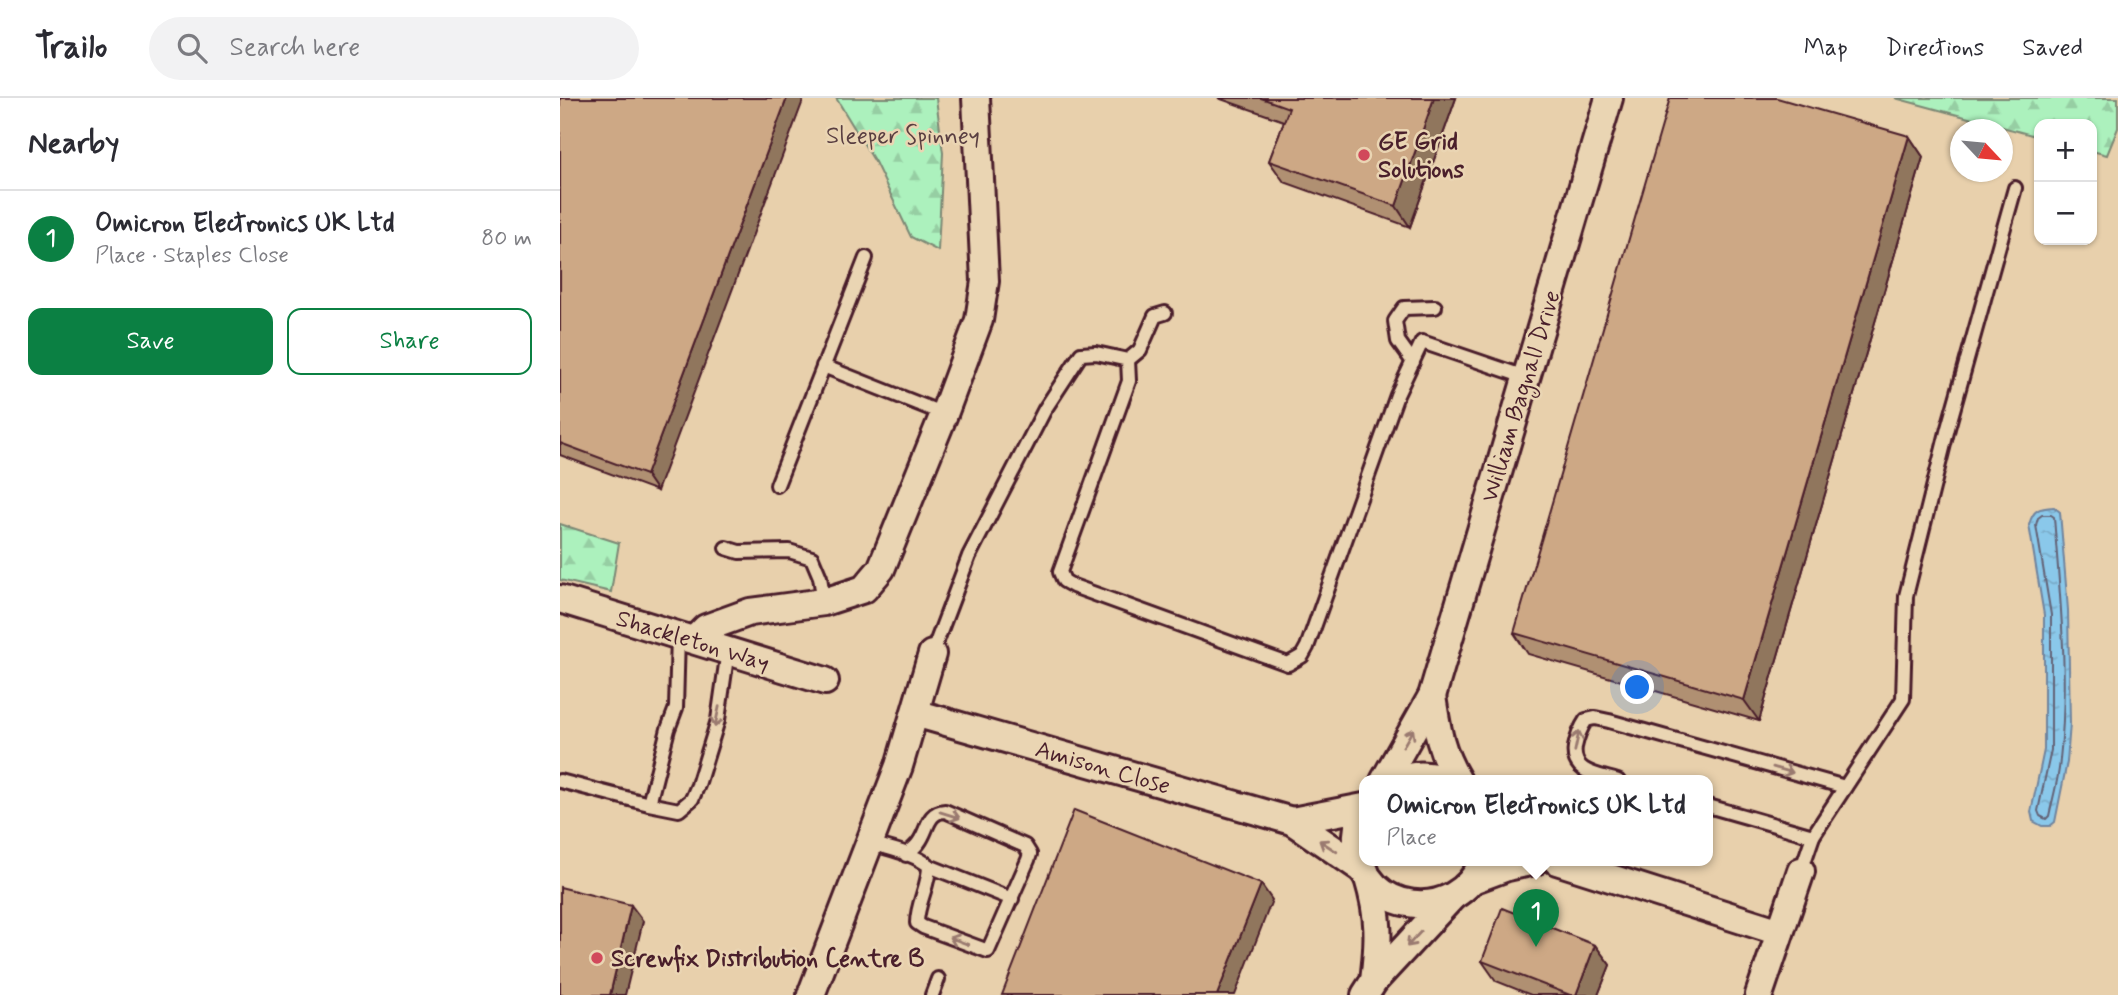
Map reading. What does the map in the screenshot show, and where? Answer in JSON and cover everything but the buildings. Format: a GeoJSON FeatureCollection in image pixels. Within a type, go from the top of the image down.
{"type":"FeatureCollection","features":[{"type":"Feature","properties":{"kind":"street"},"geometry":{"type":"LineString","coordinates":[[686,637],[750,612],[824,602],[864,589],[881,569],[979,320],[985,281],[976,98]]}},
{"type":"Feature","properties":{"kind":"street","name":"William Bagnall Drive"},"geometry":{"type":"LineString","coordinates":[[1387,775],[1432,696],[1609,98]]}},
{"type":"Feature","properties":{"kind":"street","name":"Shackleton Way"},"geometry":{"type":"LineString","coordinates":[[560,599],[825,681]]}},
{"type":"Feature","properties":{"kind":"street"},"geometry":{"type":"LineString","coordinates":[[811,995],[900,766],[932,654]]}},
{"type":"Feature","properties":{"kind":"street","name":"William Bagnall Drive"},"geometry":{"type":"LineString","coordinates":[[1432,696],[1439,741],[1454,775]]}},
{"type":"Feature","properties":{"kind":"street","name":"Amison Close"},"geometry":{"type":"LineString","coordinates":[[915,713],[1292,821],[1366,874],[1383,893],[1403,903],[1423,905],[1441,902],[1469,879],[1512,866]]}},
{"type":"Feature","properties":{"kind":"street","name":"Amison Close"},"geometry":{"type":"LineString","coordinates":[[1292,821],[1359,809]]}},
{"type":"Feature","properties":{"kind":"street"},"geometry":{"type":"LineString","coordinates":[[1359,823],[1356,832],[1359,859]]}},
{"type":"Feature","properties":{"kind":"street"},"geometry":{"type":"LineString","coordinates":[[1362,866],[1378,916],[1379,943],[1370,988]]}},
{"type":"Feature","properties":{"kind":"street"},"geometry":{"type":"LineString","coordinates":[[1573,866],[1780,932]]}},
{"type":"Feature","properties":{"kind":"street"},"geometry":{"type":"LineString","coordinates":[[1759,995],[1801,871]]}},
{"type":"Feature","properties":{"kind":"street"},"geometry":{"type":"LineString","coordinates":[[1370,988],[1469,879]]}},
{"type":"Feature","properties":{"kind":"lane"},"geometry":{"type":"LineString","coordinates":[[1801,871],[1813,836],[1903,699],[1906,596],[1948,428],[2015,188]]}},
{"type":"Feature","properties":{"kind":"lane"},"geometry":{"type":"LineString","coordinates":[[777,485],[866,258]]}},
{"type":"Feature","properties":{"kind":"lane"},"geometry":{"type":"LineString","coordinates":[[1413,362],[1398,341],[1395,321],[1404,308],[1434,307]]}},
{"type":"Feature","properties":{"kind":"lane"},"geometry":{"type":"LineString","coordinates":[[1128,360],[1140,350],[1155,316],[1165,313]]}},
{"type":"Feature","properties":{"kind":"lane"},"geometry":{"type":"LineString","coordinates":[[1128,360],[1129,381],[1060,572],[1064,581],[1288,664],[1302,656],[1307,647],[1397,395],[1422,342],[1525,377]]}},
{"type":"Feature","properties":{"kind":"lane"},"geometry":{"type":"LineString","coordinates":[[932,654],[969,556],[1045,410],[1081,354],[1096,353],[1128,360]]}},
{"type":"Feature","properties":{"kind":"lane"},"geometry":{"type":"LineString","coordinates":[[822,366],[944,414]]}},
{"type":"Feature","properties":{"kind":"lane"},"geometry":{"type":"LineString","coordinates":[[726,548],[739,552],[789,551],[812,558],[820,577],[824,602]]}},
{"type":"Feature","properties":{"kind":"lane"},"geometry":{"type":"LineString","coordinates":[[649,804],[676,708],[686,637]]}},
{"type":"Feature","properties":{"kind":"lane"},"geometry":{"type":"LineString","coordinates":[[560,781],[679,810],[692,799],[718,720],[728,650]]}},
{"type":"Feature","properties":{"kind":"lane"},"geometry":{"type":"LineString","coordinates":[[1597,775],[1581,768],[1576,762],[1580,729],[1586,720],[1595,718],[1845,788]]}},
{"type":"Feature","properties":{"kind":"lane"},"geometry":{"type":"LineString","coordinates":[[1713,808],[1813,836]]}},
{"type":"Feature","properties":{"kind":"lane"},"geometry":{"type":"LineString","coordinates":[[906,855],[919,842],[932,816],[945,811],[1026,846],[1030,854],[989,951],[917,923],[929,880],[929,866]]}},
{"type":"Feature","properties":{"kind":"lane"},"geometry":{"type":"LineString","coordinates":[[871,843],[922,860],[929,866],[1012,899]]}},
{"type":"Feature","properties":{"kind":"lane"},"geometry":{"type":"LineString","coordinates":[[932,995],[938,979]]}},
{"type":"Feature","properties":{"kind":"green space","name":"Sleeper Spinney"},"geometry":{"type":"Polygon","coordinates":[[[836,98],[936,98],[943,153],[938,251],[911,237],[875,162],[836,98]]]}},
{"type":"Feature","properties":{"kind":"green space"},"geometry":{"type":"Polygon","coordinates":[[[1895,98],[2118,98],[2118,128],[2107,155],[2097,152],[2097,119],[2034,119],[2034,136],[2013,130],[2013,119],[1973,119],[1895,98]]]}},
{"type":"Feature","properties":{"kind":"green space"},"geometry":{"type":"Polygon","coordinates":[[[560,524],[619,543],[611,592],[560,580],[560,524]]]}},
{"type":"Feature","properties":{"kind":"water"},"geometry":{"type":"Polygon","coordinates":[[[2054,507],[2060,512],[2068,610],[2070,723],[2067,762],[2055,822],[2050,826],[2042,826],[2033,821],[2031,812],[2044,750],[2044,615],[2029,525],[2037,510],[2054,507]]]}},
{"type":"Feature","properties":{"kind":"place","name":"GE Grid Solutions"},"geometry":{"type":"Point","coordinates":[1364,155]}},
{"type":"Feature","properties":{"kind":"place","name":"Omicron Electronics UK Ltd"},"geometry":{"type":"Point","coordinates":[1536,947]}},
{"type":"Feature","properties":{"kind":"place","name":"Screwfix Distribution Centre B"},"geometry":{"type":"Point","coordinates":[597,958]}}]}
